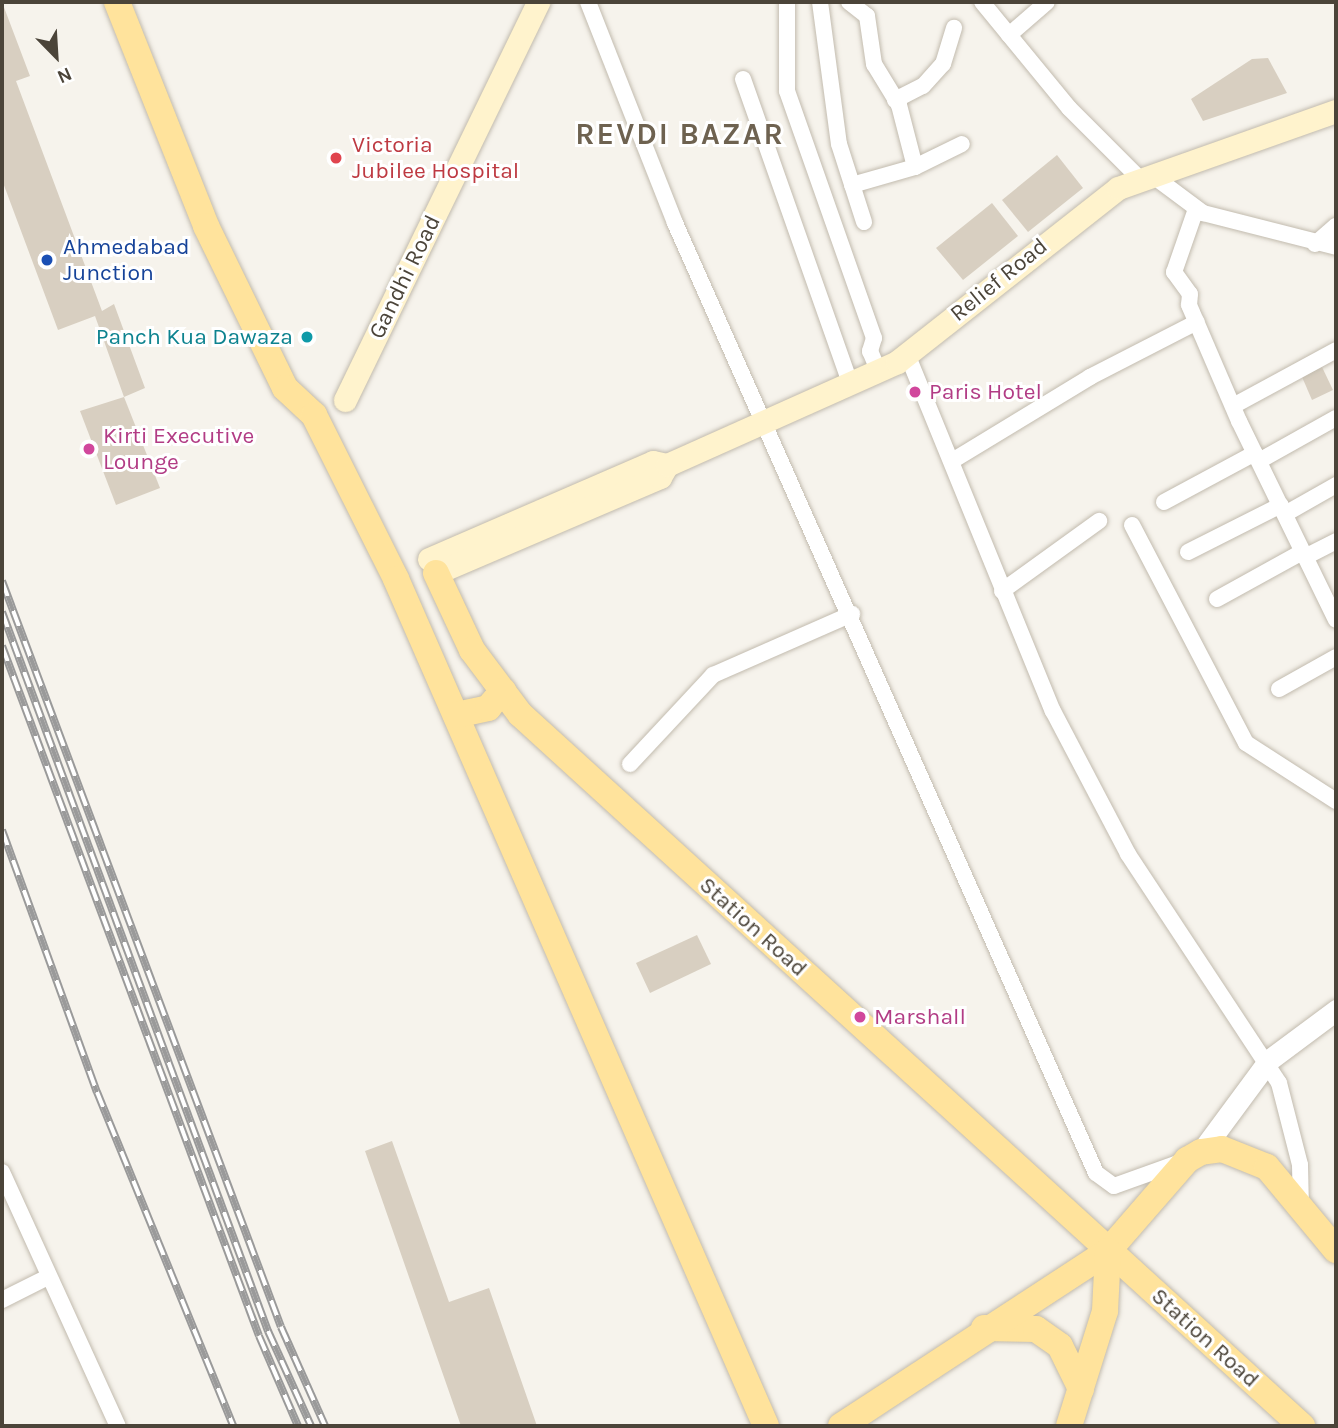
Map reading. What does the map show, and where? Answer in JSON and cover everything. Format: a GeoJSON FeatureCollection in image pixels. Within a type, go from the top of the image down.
{"type":"FeatureCollection","features":[{"type":"Feature","properties":{"kind":"main road"},"geometry":{"type":"LineString","coordinates":[[117,2],[206,226],[285,388],[314,415],[384,557],[456,715],[766,1426]]}},
{"type":"Feature","properties":{"kind":"main road","name":"Gandhi Road"},"geometry":{"type":"LineString","coordinates":[[345,400],[538,2]]}},
{"type":"Feature","properties":{"kind":"main road","name":"Relief Road"},"geometry":{"type":"LineString","coordinates":[[432,566],[660,477],[667,465],[878,370],[907,354],[1107,197],[1146,178],[1336,111]]}},
{"type":"Feature","properties":{"kind":"main road","name":"Station Road"},"geometry":{"type":"LineString","coordinates":[[432,566],[472,650],[520,714],[1302,1426]]}},
{"type":"Feature","properties":{"kind":"main road"},"geometry":{"type":"LineString","coordinates":[[456,715],[488,708],[503,691]]}},
{"type":"Feature","properties":{"kind":"main road"},"geometry":{"type":"LineString","coordinates":[[841,1426],[984,1328],[1108,1251],[1194,1156],[1245,1154],[1267,1167],[1336,1250]]}},
{"type":"Feature","properties":{"kind":"main road"},"geometry":{"type":"LineString","coordinates":[[1069,1426],[1105,1311],[1108,1251]]}},
{"type":"Feature","properties":{"kind":"main road"},"geometry":{"type":"LineString","coordinates":[[1105,1311],[1132,1296],[1164,1300]]}},
{"type":"Feature","properties":{"kind":"main road"},"geometry":{"type":"LineString","coordinates":[[984,1328],[1036,1329],[1060,1346],[1081,1389]]}},
{"type":"Feature","properties":{"kind":"street"},"geometry":{"type":"LineString","coordinates":[[588,2],[762,422],[852,614],[1096,1173],[1114,1186],[1194,1156],[1269,1060],[1336,1012]]}},
{"type":"Feature","properties":{"kind":"street"},"geometry":{"type":"LineString","coordinates":[[788,2],[787,91],[874,338],[870,351],[878,370]]}},
{"type":"Feature","properties":{"kind":"street"},"geometry":{"type":"LineString","coordinates":[[820,2],[834,112],[864,222]]}},
{"type":"Feature","properties":{"kind":"street"},"geometry":{"type":"LineString","coordinates":[[849,2],[867,16],[874,64],[895,100],[915,167]]}},
{"type":"Feature","properties":{"kind":"street"},"geometry":{"type":"LineString","coordinates":[[982,2],[1009,35],[1146,178],[1196,209],[1336,247]]}},
{"type":"Feature","properties":{"kind":"street"},"geometry":{"type":"LineString","coordinates":[[1009,35],[1047,2]]}},
{"type":"Feature","properties":{"kind":"street"},"geometry":{"type":"LineString","coordinates":[[895,100],[923,86],[943,64],[954,28]]}},
{"type":"Feature","properties":{"kind":"street"},"geometry":{"type":"LineString","coordinates":[[743,79],[850,383]]}},
{"type":"Feature","properties":{"kind":"street"},"geometry":{"type":"LineString","coordinates":[[852,185],[915,167],[962,144]]}},
{"type":"Feature","properties":{"kind":"street"},"geometry":{"type":"LineString","coordinates":[[1196,209],[1174,272],[1190,294],[1197,322],[1233,405],[1336,620]]}},
{"type":"Feature","properties":{"kind":"street"},"geometry":{"type":"LineString","coordinates":[[1314,243],[1336,226]]}},
{"type":"Feature","properties":{"kind":"street"},"geometry":{"type":"LineString","coordinates":[[951,461],[1197,322]]}},
{"type":"Feature","properties":{"kind":"street"},"geometry":{"type":"LineString","coordinates":[[1233,405],[1336,350]]}},
{"type":"Feature","properties":{"kind":"street"},"geometry":{"type":"LineString","coordinates":[[907,354],[1053,710],[1129,855],[1269,1060],[1300,1165],[1301,1208]]}},
{"type":"Feature","properties":{"kind":"street"},"geometry":{"type":"LineString","coordinates":[[1164,502],[1336,418]]}},
{"type":"Feature","properties":{"kind":"street"},"geometry":{"type":"LineString","coordinates":[[1188,552],[1336,485]]}},
{"type":"Feature","properties":{"kind":"street"},"geometry":{"type":"LineString","coordinates":[[1002,591],[1099,521]]}},
{"type":"Feature","properties":{"kind":"street"},"geometry":{"type":"LineString","coordinates":[[1132,525],[1246,743],[1336,801]]}},
{"type":"Feature","properties":{"kind":"street"},"geometry":{"type":"LineString","coordinates":[[1217,599],[1336,541]]}},
{"type":"Feature","properties":{"kind":"street"},"geometry":{"type":"LineString","coordinates":[[630,764],[713,675],[852,614]]}},
{"type":"Feature","properties":{"kind":"street"},"geometry":{"type":"LineString","coordinates":[[1279,689],[1336,657]]}},
{"type":"Feature","properties":{"kind":"street"},"geometry":{"type":"LineString","coordinates":[[2,1172],[118,1426]]}},
{"type":"Feature","properties":{"kind":"street"},"geometry":{"type":"LineString","coordinates":[[2,1300],[48,1277]]}},
{"type":"Feature","properties":{"kind":"building"},"geometry":{"type":"Polygon","coordinates":[[[2,2],[30,76],[16,81],[102,311],[114,304],[145,388],[124,397],[95,316],[58,330],[2,180],[2,2]]]}},
{"type":"Feature","properties":{"kind":"building"},"geometry":{"type":"Polygon","coordinates":[[[1268,58],[1287,93],[1203,121],[1191,99],[1252,59],[1268,58]]]}},
{"type":"Feature","properties":{"kind":"building"},"geometry":{"type":"Polygon","coordinates":[[[1057,155],[1083,188],[1028,232],[1002,200],[1057,155]]]}},
{"type":"Feature","properties":{"kind":"building"},"geometry":{"type":"Polygon","coordinates":[[[992,203],[1018,236],[963,280],[936,248],[992,203]]]}},
{"type":"Feature","properties":{"kind":"building"},"geometry":{"type":"Polygon","coordinates":[[[1322,367],[1333,390],[1312,400],[1302,377],[1322,367]]]}},
{"type":"Feature","properties":{"kind":"building"},"geometry":{"type":"Polygon","coordinates":[[[124,397],[160,488],[116,505],[80,411],[124,397]]]}},
{"type":"Feature","properties":{"kind":"building"},"geometry":{"type":"Polygon","coordinates":[[[697,935],[711,964],[650,993],[636,963],[697,935]]]}},
{"type":"Feature","properties":{"kind":"building"},"geometry":{"type":"Polygon","coordinates":[[[392,1141],[449,1302],[489,1288],[537,1426],[461,1426],[365,1151],[392,1141]]]}},
{"type":"Feature","properties":{"kind":"railway"},"geometry":{"type":"LineString","coordinates":[[2,581],[281,1327],[325,1426]]}},
{"type":"Feature","properties":{"kind":"railway"},"geometry":{"type":"LineString","coordinates":[[2,612],[268,1331],[311,1426]]}},
{"type":"Feature","properties":{"kind":"railway"},"geometry":{"type":"LineString","coordinates":[[2,646],[259,1336],[298,1426]]}},
{"type":"Feature","properties":{"kind":"railway"},"geometry":{"type":"LineString","coordinates":[[2,830],[97,1092],[233,1426]]}},
{"type":"Feature","properties":{"kind":"place","name":"Victoria Jubilee Hospital"},"geometry":{"type":"Point","coordinates":[336,158]}},
{"type":"Feature","properties":{"kind":"place","name":"Ahmedabad Junction"},"geometry":{"type":"Point","coordinates":[47,260]}},
{"type":"Feature","properties":{"kind":"place","name":"Panch Kua Dawaza"},"geometry":{"type":"Point","coordinates":[307,337]}},
{"type":"Feature","properties":{"kind":"place","name":"Paris Hotel"},"geometry":{"type":"Point","coordinates":[915,392]}},
{"type":"Feature","properties":{"kind":"place","name":"Kirti Executive Lounge"},"geometry":{"type":"Point","coordinates":[89,449]}},
{"type":"Feature","properties":{"kind":"place","name":"Marshall"},"geometry":{"type":"Point","coordinates":[860,1017]}},
{"type":"Feature","properties":{"kind":"district","name":"REVDI BAZAR"},"geometry":{"type":"Point","coordinates":[680,134]}}]}
